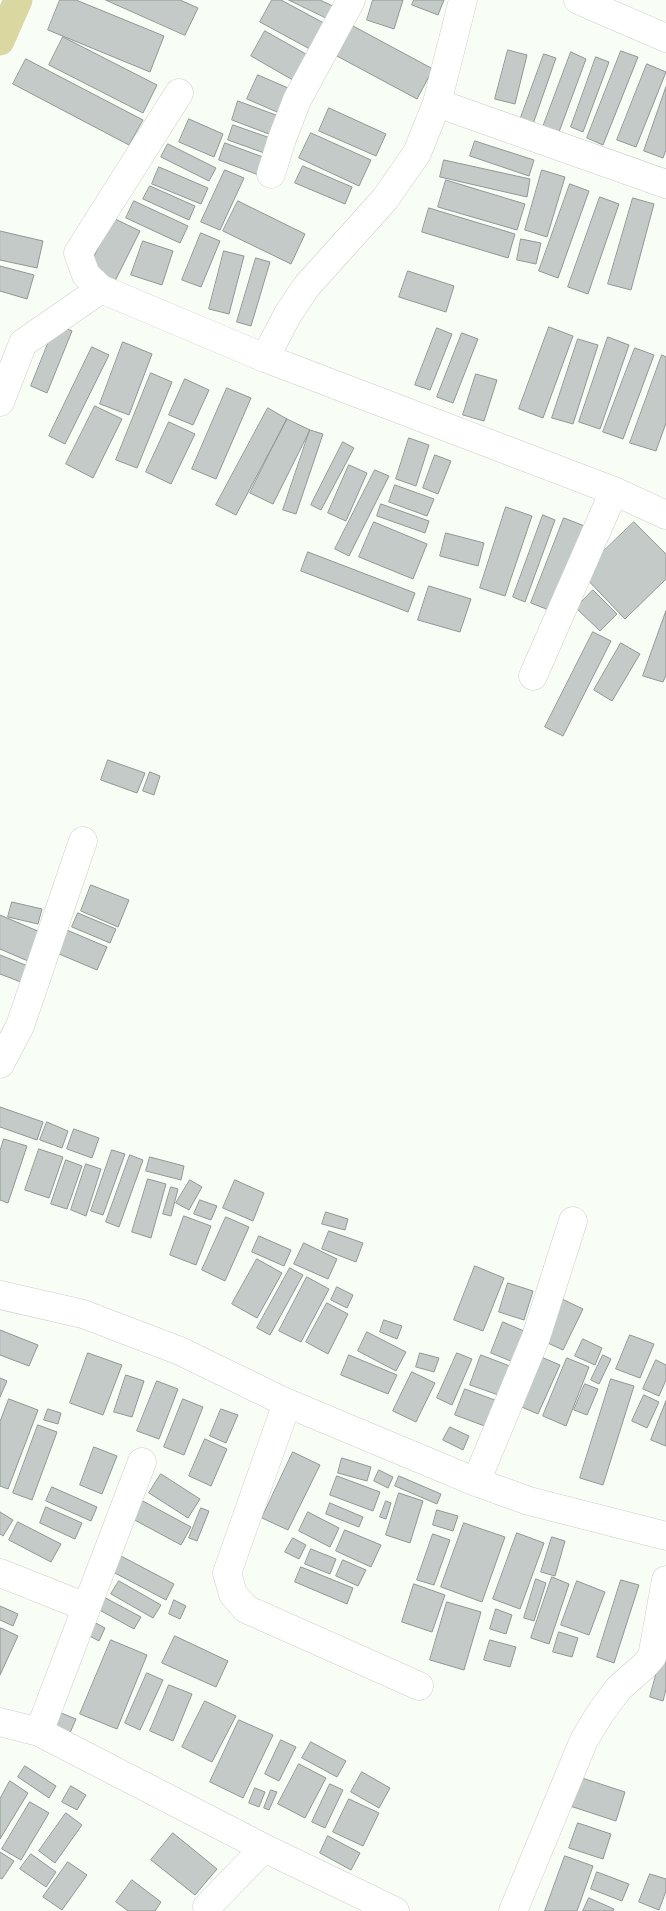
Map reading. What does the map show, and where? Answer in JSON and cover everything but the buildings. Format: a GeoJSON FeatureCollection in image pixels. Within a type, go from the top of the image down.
{"type":"FeatureCollection","features":[{"type":"Feature","properties":{"kind":"main road"},"geometry":{"type":"LineString","coordinates":[[0,41],[18,0]]}},
{"type":"Feature","properties":{"kind":"street"},"geometry":{"type":"LineString","coordinates":[[272,174],[282,139],[297,100],[351,0]]}},
{"type":"Feature","properties":{"kind":"street"},"geometry":{"type":"LineString","coordinates":[[265,358],[288,314],[306,287],[385,199],[417,153],[437,103],[463,0]]}},
{"type":"Feature","properties":{"kind":"street"},"geometry":{"type":"LineString","coordinates":[[578,0],[666,38]]}},
{"type":"Feature","properties":{"kind":"street"},"geometry":{"type":"LineString","coordinates":[[178,93],[78,253],[86,275],[101,289],[265,358],[614,491],[666,515]]}},
{"type":"Feature","properties":{"kind":"street"},"geometry":{"type":"LineString","coordinates":[[437,103],[666,184]]}},
{"type":"Feature","properties":{"kind":"street"},"geometry":{"type":"LineString","coordinates":[[0,402],[23,343],[101,289]]}},
{"type":"Feature","properties":{"kind":"street"},"geometry":{"type":"LineString","coordinates":[[533,676],[614,491]]}},
{"type":"Feature","properties":{"kind":"street"},"geometry":{"type":"LineString","coordinates":[[0,1064],[20,1026],[83,841]]}},
{"type":"Feature","properties":{"kind":"street"},"geometry":{"type":"LineString","coordinates":[[476,1482],[536,1337],[574,1221]]}},
{"type":"Feature","properties":{"kind":"street"},"geometry":{"type":"LineString","coordinates":[[0,1295],[83,1314],[180,1352],[287,1403],[476,1482],[530,1501],[666,1536]]}},
{"type":"Feature","properties":{"kind":"street"},"geometry":{"type":"LineString","coordinates":[[287,1403],[227,1573],[233,1594],[246,1609],[420,1686]]}},
{"type":"Feature","properties":{"kind":"street"},"geometry":{"type":"LineString","coordinates":[[39,1732],[142,1462]]}},
{"type":"Feature","properties":{"kind":"street"},"geometry":{"type":"LineString","coordinates":[[0,1573],[86,1607]]}},
{"type":"Feature","properties":{"kind":"street"},"geometry":{"type":"LineString","coordinates":[[513,1911],[584,1740],[601,1712],[619,1688],[652,1657],[666,1580]]}},
{"type":"Feature","properties":{"kind":"street"},"geometry":{"type":"LineString","coordinates":[[0,1722],[39,1732],[264,1848],[395,1911]]}},
{"type":"Feature","properties":{"kind":"street"},"geometry":{"type":"LineString","coordinates":[[207,1907],[264,1848]]}}]}
